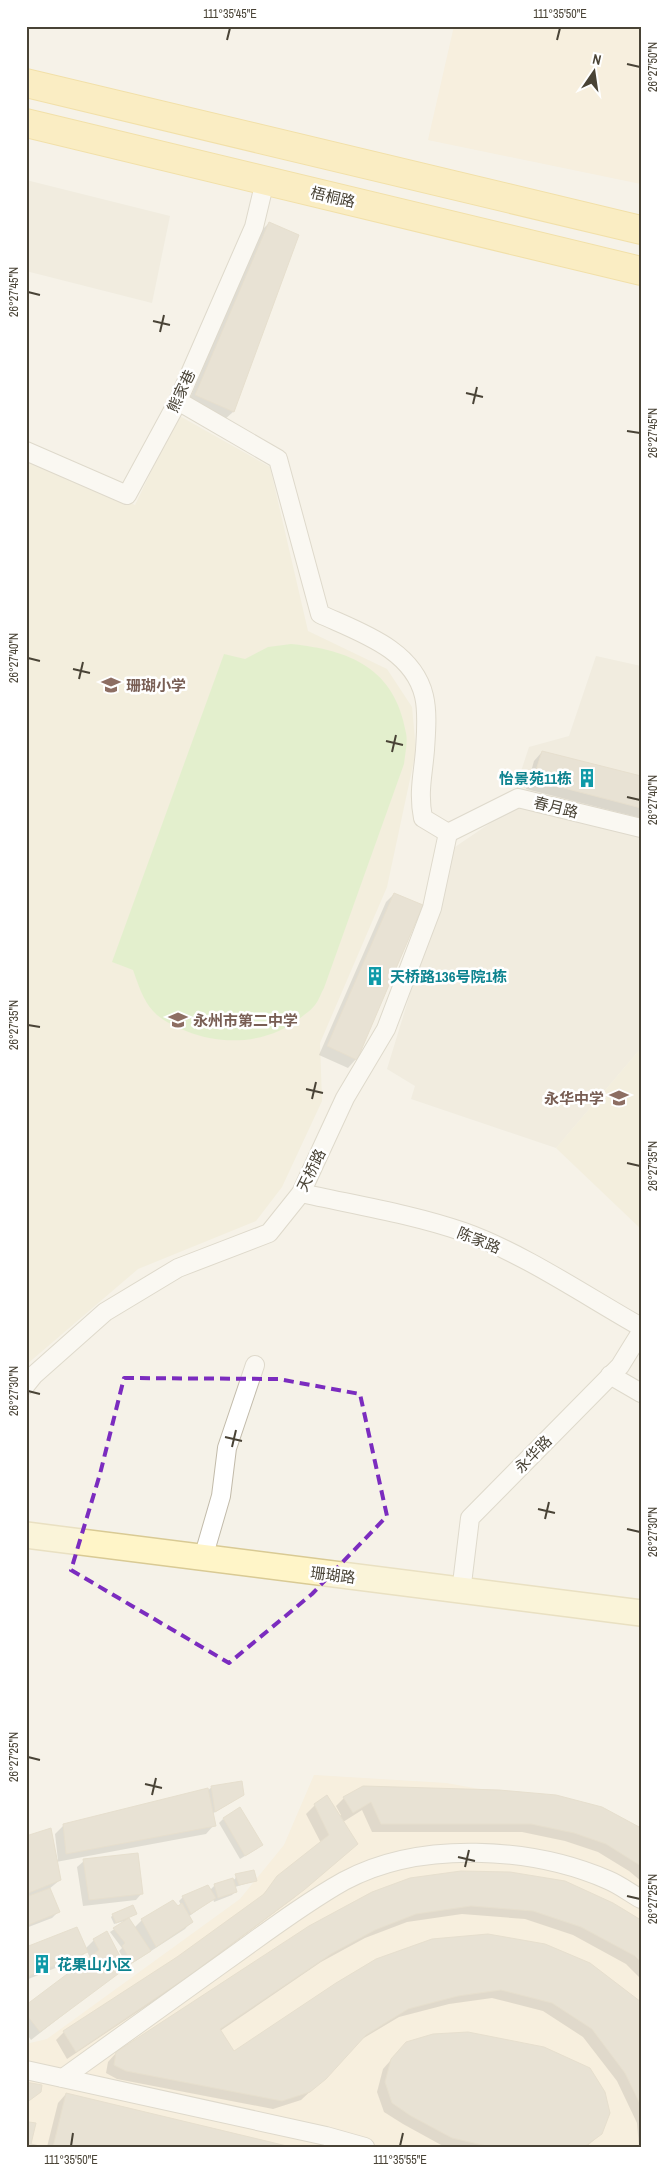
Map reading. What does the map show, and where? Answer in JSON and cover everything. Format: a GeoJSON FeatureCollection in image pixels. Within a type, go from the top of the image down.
{"type":"FeatureCollection","features":[{"type":"Feature","properties":{"kind":"main road"},"geometry":{"type":"LineString","coordinates":[[26,83],[641,230]]}},
{"type":"Feature","properties":{"kind":"main road","name":"梧桐路"},"geometry":{"type":"LineString","coordinates":[[26,123],[641,271]]}},
{"type":"Feature","properties":{"kind":"main road","name":"珊瑚路"},"geometry":{"type":"LineString","coordinates":[[26,1535],[461,1592],[641,1613]]}},
{"type":"Feature","properties":{"kind":"main road","name":"珊瑚路"},"geometry":{"type":"LineString","coordinates":[[26,1551],[641,1628]]}},
{"type":"Feature","properties":{"kind":"street","name":"熊家巷"},"geometry":{"type":"LineString","coordinates":[[26,451],[127,495],[178,401],[254,227],[265,181]]}},
{"type":"Feature","properties":{"kind":"street"},"geometry":{"type":"LineString","coordinates":[[178,401],[278,459],[320,614],[378,641],[400,655],[414,675],[424,696],[426,726],[419,799],[423,818],[448,833]]}},
{"type":"Feature","properties":{"kind":"street","name":"春月路"},"geometry":{"type":"LineString","coordinates":[[448,833],[518,798],[641,828]]}},
{"type":"Feature","properties":{"kind":"street","name":"天桥路"},"geometry":{"type":"LineString","coordinates":[[26,1385],[34,1374],[105,1312],[178,1268],[269,1234],[302,1193],[345,1098],[386,1029],[432,908],[448,833]]}},
{"type":"Feature","properties":{"kind":"street","name":"陈家路"},"geometry":{"type":"LineString","coordinates":[[302,1193],[403,1215],[464,1232],[515,1255],[641,1327]]}},
{"type":"Feature","properties":{"kind":"street","name":"永华路"},"geometry":{"type":"LineString","coordinates":[[461,1592],[470,1518],[620,1366],[641,1332]]}},
{"type":"Feature","properties":{"kind":"street"},"geometry":{"type":"LineString","coordinates":[[203,1558],[221,1496],[227,1448],[255,1365]]}},
{"type":"Feature","properties":{"kind":"street"},"geometry":{"type":"LineString","coordinates":[[610,1375],[641,1393]]}},
{"type":"Feature","properties":{"kind":"street"},"geometry":{"type":"LineString","coordinates":[[63,2078],[294,1912],[346,1880],[396,1861],[450,1852],[503,1854],[554,1862],[609,1880],[641,1899]]}},
{"type":"Feature","properties":{"kind":"street"},"geometry":{"type":"LineString","coordinates":[[26,2070],[326,2136],[365,2147]]}},
{"type":"Feature","properties":{"kind":"highlighted area"},"geometry":{"type":"Polygon","coordinates":[[[124,1378],[278,1379],[360,1394],[387,1516],[312,1594],[229,1663],[71,1570],[100,1474],[124,1378]]]}},
{"type":"Feature","properties":{"kind":"shaded area"},"geometry":{"type":"Polygon","coordinates":[[[454,26],[641,26],[641,184],[428,140],[454,26]]]}},
{"type":"Feature","properties":{"kind":"shaded area"},"geometry":{"type":"Polygon","coordinates":[[[26,180],[170,216],[152,303],[26,271],[26,180]]]}},
{"type":"Feature","properties":{"kind":"shaded area","name":"永州市第二中学"},"geometry":{"type":"Polygon","coordinates":[[[178,415],[270,467],[308,631],[387,669],[412,707],[416,751],[387,887],[320,1043],[322,1101],[282,1187],[256,1221],[138,1269],[26,1365],[26,460],[135,505],[178,415]]]}},
{"type":"Feature","properties":{"kind":"shaded area"},"geometry":{"type":"Polygon","coordinates":[[[596,656],[641,666],[641,1048],[556,1148],[411,1099],[415,1086],[387,1069],[455,847],[508,811],[529,747],[569,736],[596,656]]]}},
{"type":"Feature","properties":{"kind":"shaded area","name":"永华中学"},"geometry":{"type":"Polygon","coordinates":[[[641,1048],[641,1229],[556,1148],[641,1048]]]}},
{"type":"Feature","properties":{"kind":"shaded area"},"geometry":{"type":"Polygon","coordinates":[[[314,1775],[446,1783],[603,1811],[641,1838],[641,2147],[26,2147],[26,2044],[47,2039],[240,1899],[284,1845],[314,1775]]]}},
{"type":"Feature","properties":{"kind":"green space"},"geometry":{"type":"Polygon","coordinates":[[[291,644],[332,651],[366,666],[380,678],[392,693],[400,711],[407,737],[404,764],[318,1001],[308,1012],[291,1024],[278,1032],[263,1037],[248,1040],[232,1040],[201,1036],[172,1025],[156,1014],[149,1007],[133,970],[112,962],[224,654],[245,659],[268,647],[291,644]]]}},
{"type":"Feature","properties":{"kind":"building"},"geometry":{"type":"Polygon","coordinates":[[[269,222],[299,235],[234,412],[195,395],[269,222]]]}},
{"type":"Feature","properties":{"kind":"building","name":"怡景苑11栋"},"geometry":{"type":"Polygon","coordinates":[[[542,751],[641,776],[641,808],[533,780],[542,751]]]}},
{"type":"Feature","properties":{"kind":"building","name":"天桥路136号院1栋"},"geometry":{"type":"Polygon","coordinates":[[[394,893],[423,905],[357,1060],[327,1046],[394,893]]]}},
{"type":"Feature","properties":{"kind":"building"},"geometry":{"type":"Polygon","coordinates":[[[242,1781],[244,1795],[215,1812],[211,1786],[242,1781]]]}},
{"type":"Feature","properties":{"kind":"building"},"geometry":{"type":"Polygon","coordinates":[[[363,1786],[499,1790],[556,1795],[602,1807],[641,1828],[641,1866],[606,1844],[574,1833],[531,1824],[381,1824],[371,1802],[353,1813],[343,1797],[363,1786]]]}},
{"type":"Feature","properties":{"kind":"building"},"geometry":{"type":"Polygon","coordinates":[[[208,1788],[216,1826],[66,1854],[63,1824],[208,1788]]]}},
{"type":"Feature","properties":{"kind":"building"},"geometry":{"type":"Polygon","coordinates":[[[327,1795],[358,1844],[304,1890],[190,1975],[76,2052],[63,2031],[177,1957],[264,1894],[277,1876],[329,1835],[314,1804],[327,1795]]]}},
{"type":"Feature","properties":{"kind":"building"},"geometry":{"type":"Polygon","coordinates":[[[240,1807],[263,1845],[245,1856],[223,1818],[240,1807]]]}},
{"type":"Feature","properties":{"kind":"building"},"geometry":{"type":"Polygon","coordinates":[[[51,1828],[61,1880],[26,1894],[26,1836],[51,1828]]]}},
{"type":"Feature","properties":{"kind":"building"},"geometry":{"type":"Polygon","coordinates":[[[138,1853],[143,1894],[89,1900],[83,1859],[138,1853]]]}},
{"type":"Feature","properties":{"kind":"building"},"geometry":{"type":"Polygon","coordinates":[[[254,1870],[257,1881],[239,1885],[235,1874],[254,1870]]]}},
{"type":"Feature","properties":{"kind":"building"},"geometry":{"type":"Polygon","coordinates":[[[461,1871],[510,1872],[565,1881],[613,1903],[641,1920],[641,1962],[635,1956],[581,1927],[533,1911],[471,1906],[416,1914],[375,1930],[331,1954],[220,2029],[234,2051],[336,1983],[376,1959],[432,1939],[488,1934],[545,1944],[590,1963],[641,2002],[641,2106],[625,2073],[592,2029],[552,2003],[501,1990],[458,1996],[408,2009],[366,2035],[326,2079],[310,2092],[282,2101],[126,2071],[114,2065],[116,2052],[309,1926],[372,1892],[410,1878],[461,1871]]]}},
{"type":"Feature","properties":{"kind":"building"},"geometry":{"type":"Polygon","coordinates":[[[233,1878],[237,1892],[218,1898],[214,1884],[233,1878]]]}},
{"type":"Feature","properties":{"kind":"building"},"geometry":{"type":"Polygon","coordinates":[[[208,1885],[216,1898],[191,1914],[182,1896],[208,1885]]]}},
{"type":"Feature","properties":{"kind":"building"},"geometry":{"type":"Polygon","coordinates":[[[50,1888],[60,1912],[26,1926],[26,1897],[50,1888]]]}},
{"type":"Feature","properties":{"kind":"building"},"geometry":{"type":"Polygon","coordinates":[[[173,1900],[178,1906],[182,1903],[193,1922],[156,1947],[141,1919],[173,1900]]]}},
{"type":"Feature","properties":{"kind":"building"},"geometry":{"type":"Polygon","coordinates":[[[133,1905],[137,1914],[116,1923],[112,1914],[133,1905]]]}},
{"type":"Feature","properties":{"kind":"building"},"geometry":{"type":"Polygon","coordinates":[[[129,1918],[151,1951],[132,1963],[122,1946],[125,1943],[113,1928],[129,1918]]]}},
{"type":"Feature","properties":{"kind":"building","name":"花果山小区"},"geometry":{"type":"Polygon","coordinates":[[[77,1927],[88,1952],[26,1977],[26,1947],[77,1927]]]}},
{"type":"Feature","properties":{"kind":"building"},"geometry":{"type":"Polygon","coordinates":[[[107,1931],[126,1968],[40,2032],[26,2014],[26,2005],[99,1950],[93,1939],[107,1931]]]}},
{"type":"Feature","properties":{"kind":"building"},"geometry":{"type":"Polygon","coordinates":[[[468,2032],[544,2047],[590,2068],[605,2092],[610,2113],[602,2134],[584,2147],[491,2147],[452,2138],[411,2116],[392,2103],[385,2082],[391,2059],[406,2042],[433,2034],[468,2032]]]}},
{"type":"Feature","properties":{"kind":"building"},"geometry":{"type":"Polygon","coordinates":[[[26,2082],[42,2085],[41,2092],[26,2103],[26,2082]]]}},
{"type":"Feature","properties":{"kind":"building"},"geometry":{"type":"Polygon","coordinates":[[[66,2093],[291,2147],[53,2147],[66,2093]]]}},
{"type":"Feature","properties":{"kind":"building"},"geometry":{"type":"Polygon","coordinates":[[[29,2122],[36,2123],[31,2144],[44,2147],[26,2147],[26,2124],[29,2122]]]}},
{"type":"Feature","properties":{"kind":"place","name":"珊瑚小学"},"geometry":{"type":"Point","coordinates":[111,685]}},
{"type":"Feature","properties":{"kind":"place","name":"怡景苑11栋"},"geometry":{"type":"Point","coordinates":[587,778]}},
{"type":"Feature","properties":{"kind":"place","name":"天桥路136号院1栋"},"geometry":{"type":"Point","coordinates":[375,976]}},
{"type":"Feature","properties":{"kind":"place","name":"永州市第二中学"},"geometry":{"type":"Point","coordinates":[178,1020]}},
{"type":"Feature","properties":{"kind":"place","name":"永华中学"},"geometry":{"type":"Point","coordinates":[619,1098]}},
{"type":"Feature","properties":{"kind":"place","name":"花果山小区"},"geometry":{"type":"Point","coordinates":[42,1964]}}]}
